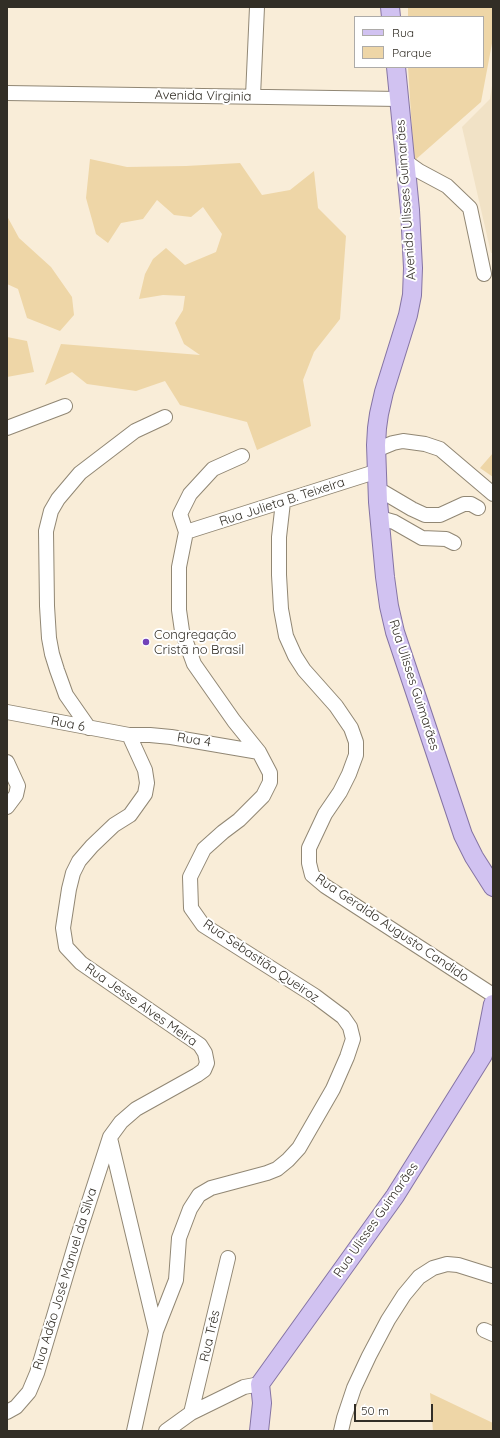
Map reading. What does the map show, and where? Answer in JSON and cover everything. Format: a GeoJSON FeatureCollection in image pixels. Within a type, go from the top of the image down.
{"type":"FeatureCollection","features":[{"type":"Feature","properties":{"kind":"main road","name":"Avenida Ulisses Guimarães"},"geometry":{"type":"LineString","coordinates":[[378,480],[376,450],[378,414],[408,315],[412,295],[413,268],[396,68]]}},
{"type":"Feature","properties":{"kind":"main road","name":"Rua Ulisses Guimarães"},"geometry":{"type":"LineString","coordinates":[[378,480],[388,606],[395,632],[463,835],[474,857],[493,887]]}},
{"type":"Feature","properties":{"kind":"main road","name":"Rua Ulisses Guimarães"},"geometry":{"type":"LineString","coordinates":[[260,1384],[394,1196],[488,1057],[493,1004]]}},
{"type":"Feature","properties":{"kind":"main road"},"geometry":{"type":"LineString","coordinates":[[259,1431],[262,1403],[260,1384]]}},
{"type":"Feature","properties":{"kind":"street"},"geometry":{"type":"LineString","coordinates":[[253,96],[257,7]]}},
{"type":"Feature","properties":{"kind":"street","name":"Avenida Virginia"},"geometry":{"type":"LineString","coordinates":[[7,93],[399,99]]}},
{"type":"Feature","properties":{"kind":"street"},"geometry":{"type":"LineString","coordinates":[[405,161],[419,171],[447,186],[470,208],[484,274]]}},
{"type":"Feature","properties":{"kind":"street"},"geometry":{"type":"LineString","coordinates":[[7,428],[65,406]]}},
{"type":"Feature","properties":{"kind":"street"},"geometry":{"type":"LineString","coordinates":[[89,728],[66,695],[52,654],[46,606],[46,531],[51,511],[58,499],[80,473],[135,431],[165,417]]}},
{"type":"Feature","properties":{"kind":"street"},"geometry":{"type":"LineString","coordinates":[[376,450],[393,443],[403,441],[425,444],[440,449],[493,494]]}},
{"type":"Feature","properties":{"kind":"street","name":"Rua Sebastião Queiroz"},"geometry":{"type":"LineString","coordinates":[[134,1431],[156,1331],[176,1280],[179,1238],[190,1209],[200,1195],[211,1188],[267,1173],[277,1169],[288,1160],[299,1148],[333,1089],[353,1039],[350,1027],[343,1017],[315,996],[203,925],[191,908],[190,878],[204,849],[239,820],[263,796],[270,782],[270,773],[259,752],[234,721],[194,664],[182,631],[180,610],[179,567],[186,532],[180,514],[190,494],[213,469],[242,456]]}},
{"type":"Feature","properties":{"kind":"street"},"geometry":{"type":"LineString","coordinates":[[378,480],[412,509],[425,515],[440,514],[464,504],[470,504],[478,508]]}},
{"type":"Feature","properties":{"kind":"street","name":"Rua Julieta B. Teixeira"},"geometry":{"type":"LineString","coordinates":[[186,532],[283,502],[378,480]]}},
{"type":"Feature","properties":{"kind":"street","name":"Rua Geraldo Augusto Candido"},"geometry":{"type":"LineString","coordinates":[[283,502],[279,537],[279,575],[281,609],[286,636],[295,656],[304,670],[336,706],[351,728],[356,742],[356,755],[349,774],[340,792],[325,814],[309,848],[309,863],[312,875],[325,886],[493,995]]}},
{"type":"Feature","properties":{"kind":"street"},"geometry":{"type":"LineString","coordinates":[[380,518],[394,522],[422,538],[446,539],[454,543]]}},
{"type":"Feature","properties":{"kind":"street","name":"Rua 6"},"geometry":{"type":"LineString","coordinates":[[7,712],[129,735]]}},
{"type":"Feature","properties":{"kind":"street","name":"Rua 4"},"geometry":{"type":"LineString","coordinates":[[129,735],[171,737],[259,752]]}},
{"type":"Feature","properties":{"kind":"street","name":"Rua Jesse Alves Meira"},"geometry":{"type":"LineString","coordinates":[[110,1137],[121,1122],[136,1109],[198,1075],[204,1070],[207,1063],[206,1053],[200,1045],[81,963],[66,947],[63,928],[64,921],[73,873],[79,861],[109,830],[130,815],[145,794],[147,783],[145,770],[129,735]]}},
{"type":"Feature","properties":{"kind":"street"},"geometry":{"type":"LineString","coordinates":[[7,762],[18,786],[16,795],[7,807]]}},
{"type":"Feature","properties":{"kind":"street"},"geometry":{"type":"LineString","coordinates":[[110,1137],[156,1331]]}},
{"type":"Feature","properties":{"kind":"street","name":"Rua Adão José Manuel da Silva"},"geometry":{"type":"LineString","coordinates":[[7,1412],[16,1407],[29,1392],[37,1373],[76,1242],[110,1137]]}},
{"type":"Feature","properties":{"kind":"street","name":"Rua Três"},"geometry":{"type":"LineString","coordinates":[[192,1413],[228,1258]]}},
{"type":"Feature","properties":{"kind":"street"},"geometry":{"type":"LineString","coordinates":[[341,1431],[354,1388],[369,1356],[388,1320],[404,1295],[419,1277],[433,1268],[447,1264],[458,1265],[493,1276]]}},
{"type":"Feature","properties":{"kind":"street"},"geometry":{"type":"LineString","coordinates":[[166,1431],[192,1413],[244,1387],[260,1384]]}},
{"type":"Feature","properties":{"kind":"shaded area"},"geometry":{"type":"Polygon","coordinates":[[[493,79],[493,253],[491,253],[462,127],[490,99],[493,79]]]}},
{"type":"Feature","properties":{"kind":"green space"},"geometry":{"type":"Polygon","coordinates":[[[408,7],[493,7],[493,38],[481,102],[414,161],[408,68],[484,68],[484,16],[408,16],[408,7]]]}},
{"type":"Feature","properties":{"kind":"green space"},"geometry":{"type":"Polygon","coordinates":[[[90,159],[127,167],[240,163],[262,195],[290,190],[314,171],[318,208],[346,236],[340,319],[314,352],[303,380],[311,426],[257,450],[247,422],[180,405],[165,381],[136,391],[87,384],[72,372],[45,385],[61,344],[200,355],[184,344],[175,323],[183,310],[185,296],[163,295],[139,299],[145,274],[153,259],[166,248],[185,265],[216,252],[222,234],[203,207],[191,217],[174,215],[157,200],[143,219],[121,223],[108,243],[96,234],[86,198],[90,159]]]}},
{"type":"Feature","properties":{"kind":"green space"},"geometry":{"type":"Polygon","coordinates":[[[7,216],[19,238],[51,267],[72,297],[74,315],[60,331],[27,318],[18,289],[7,284],[7,216]]]}},
{"type":"Feature","properties":{"kind":"green space"},"geometry":{"type":"Polygon","coordinates":[[[7,337],[27,341],[34,372],[7,377],[7,337]]]}},
{"type":"Feature","properties":{"kind":"green space"},"geometry":{"type":"Polygon","coordinates":[[[493,453],[493,477],[480,468],[493,453]]]}},
{"type":"Feature","properties":{"kind":"green space"},"geometry":{"type":"Polygon","coordinates":[[[430,1393],[493,1423],[493,1431],[433,1431],[430,1393]]]}},
{"type":"Feature","properties":{"kind":"place","name":"Congregação Cristã no Brasil"},"geometry":{"type":"Point","coordinates":[146,642]}}]}
